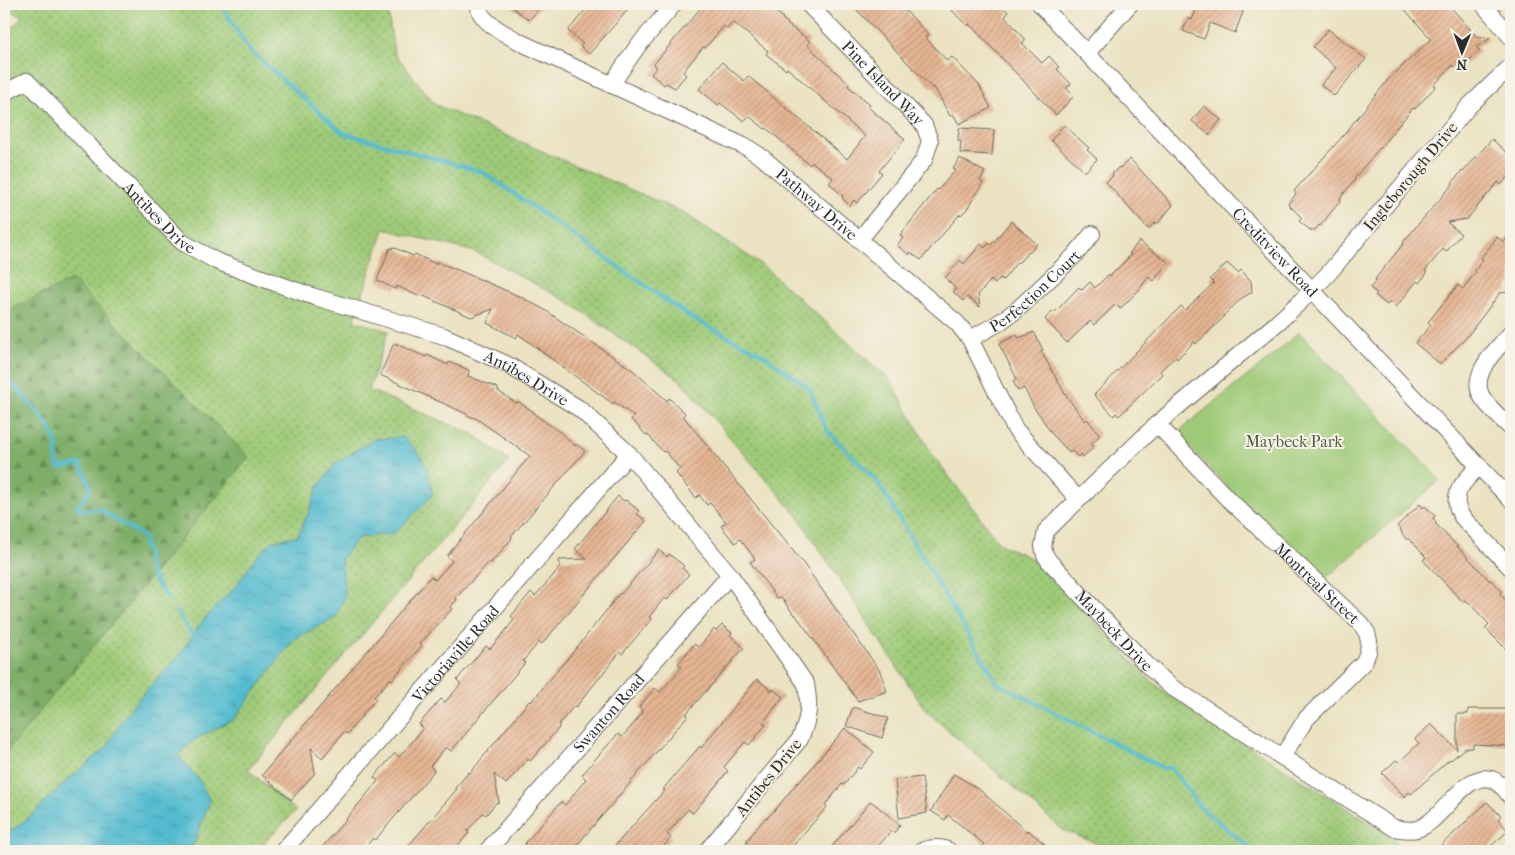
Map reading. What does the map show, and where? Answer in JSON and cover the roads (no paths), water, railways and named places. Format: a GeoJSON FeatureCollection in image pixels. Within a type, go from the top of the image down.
{"type":"FeatureCollection","features":[{"type":"Feature","properties":{"kind":"street","name":"Pathway Drive"},"geometry":{"type":"LineString","coordinates":[[479,4],[478,8],[483,16],[502,32],[748,148],[763,158],[957,323],[970,339],[1015,429],[1078,499]]}},
{"type":"Feature","properties":{"kind":"street"},"geometry":{"type":"LineString","coordinates":[[612,85],[637,48],[674,4]]}},
{"type":"Feature","properties":{"kind":"street","name":"Pine Island Way"},"geometry":{"type":"LineString","coordinates":[[808,4],[924,125],[930,141],[924,160],[860,239]]}},
{"type":"Feature","properties":{"kind":"street","name":"Creditview Road"},"geometry":{"type":"LineString","coordinates":[[1040,4],[1511,500]]}},
{"type":"Feature","properties":{"kind":"street"},"geometry":{"type":"LineString","coordinates":[[1088,53],[1130,4]]}},
{"type":"Feature","properties":{"kind":"street"},"geometry":{"type":"LineString","coordinates":[[1482,4],[1511,37]]}},
{"type":"Feature","properties":{"kind":"street","name":"Ingleborough Drive"},"geometry":{"type":"LineString","coordinates":[[1311,290],[1328,274],[1469,106],[1511,66]]}},
{"type":"Feature","properties":{"kind":"street","name":"Antibes Drive"},"geometry":{"type":"LineString","coordinates":[[4,93],[27,82],[182,242],[216,261],[312,296],[444,336],[508,365],[580,409],[628,454],[730,575],[806,684],[809,703],[807,722],[800,739],[707,851]]}},
{"type":"Feature","properties":{"kind":"street","name":"Perfection Court"},"geometry":{"type":"LineString","coordinates":[[970,339],[997,324],[1018,309],[1075,255],[1092,234]]}},
{"type":"Feature","properties":{"kind":"street","name":"Maybeck Drive"},"geometry":{"type":"LineString","coordinates":[[1311,290],[1277,323],[1157,424],[1078,499],[1046,531],[1045,555],[1146,664],[1170,686],[1394,828],[1406,830],[1426,825],[1470,784],[1481,778],[1492,779],[1497,782],[1511,797]]}},
{"type":"Feature","properties":{"kind":"street"},"geometry":{"type":"LineString","coordinates":[[1511,333],[1485,364],[1479,384],[1483,399],[1511,428]]}},
{"type":"Feature","properties":{"kind":"street","name":"Montreal Street"},"geometry":{"type":"LineString","coordinates":[[1157,424],[1226,497],[1329,592],[1361,624],[1367,633],[1368,652],[1364,662],[1306,719],[1282,757]]}},
{"type":"Feature","properties":{"kind":"street","name":"Victoriaville Road"},"geometry":{"type":"LineString","coordinates":[[283,851],[628,454]]}},
{"type":"Feature","properties":{"kind":"street"},"geometry":{"type":"LineString","coordinates":[[1479,466],[1458,490],[1456,500],[1458,508],[1462,517],[1511,568]]}},
{"type":"Feature","properties":{"kind":"street","name":"Swanton Road"},"geometry":{"type":"LineString","coordinates":[[487,851],[730,575]]}},
{"type":"Feature","properties":{"kind":"street"},"geometry":{"type":"LineString","coordinates":[[921,851],[938,848],[949,851]]}},
{"type":"Feature","properties":{"kind":"water"},"geometry":{"type":"Polygon","coordinates":[[[402,437],[421,456],[429,476],[433,495],[395,533],[358,538],[341,559],[345,595],[335,618],[294,639],[234,719],[195,739],[178,755],[199,780],[210,801],[193,846],[149,851],[12,851],[4,847],[4,836],[31,816],[71,777],[106,748],[120,723],[134,704],[178,657],[204,619],[235,587],[257,556],[273,541],[298,535],[318,487],[336,463],[374,439],[402,437]]]}},
{"type":"Feature","properties":{"kind":"waterway"},"geometry":{"type":"LineString","coordinates":[[221,4],[248,49],[343,133],[483,172],[690,317],[764,355],[810,389],[827,431],[877,481],[997,683],[1163,768],[1171,768],[1201,808],[1254,851]]}},
{"type":"Feature","properties":{"kind":"waterway"},"geometry":{"type":"LineString","coordinates":[[4,375],[47,424],[57,445],[56,461],[58,468],[80,464],[90,486],[87,495],[77,506],[81,510],[100,509],[143,536],[150,573],[168,599]]}},
{"type":"Feature","properties":{"kind":"waterway"},"geometry":{"type":"LineString","coordinates":[[176,611],[195,639]]}},
{"type":"Feature","properties":{"kind":"park label","name":"Maybeck Park"},"geometry":{"type":"Point","coordinates":[1294,441]}}]}
